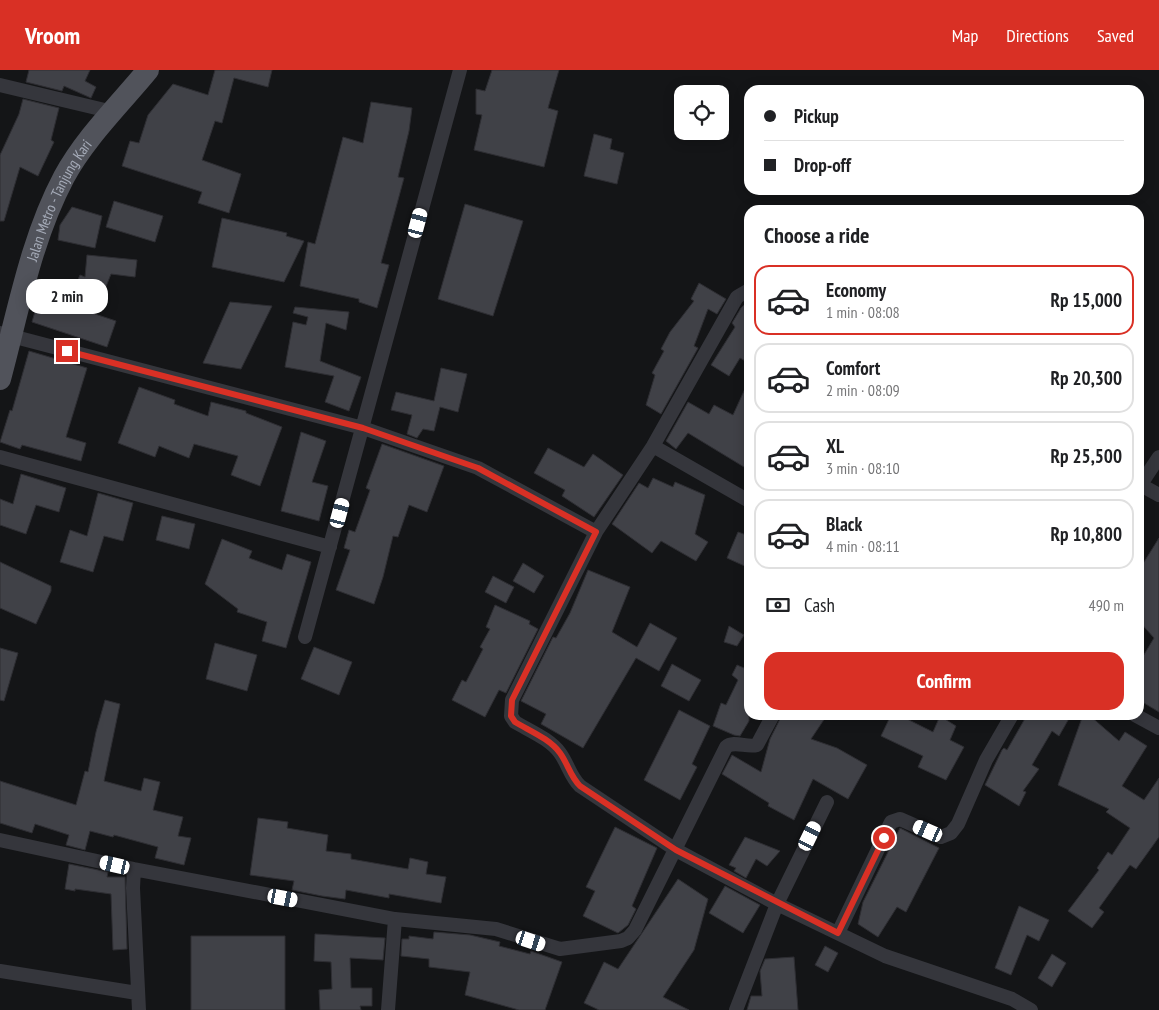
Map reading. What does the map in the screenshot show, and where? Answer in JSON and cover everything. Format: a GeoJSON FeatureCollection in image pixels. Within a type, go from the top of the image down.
{"type":"FeatureCollection","features":[{"type":"Feature","properties":{"kind":"main road","name":"Jalan Metro - Tanjung Kari"},"geometry":{"type":"LineString","coordinates":[[0,379],[6,334],[53,200],[86,143],[148,70]]}},
{"type":"Feature","properties":{"kind":"street"},"geometry":{"type":"LineString","coordinates":[[305,637],[460,70]]}},
{"type":"Feature","properties":{"kind":"street"},"geometry":{"type":"LineString","coordinates":[[0,85],[113,112]]}},
{"type":"Feature","properties":{"kind":"street"},"geometry":{"type":"LineString","coordinates":[[744,293],[737,297],[653,446],[596,532],[512,700],[511,716],[515,722],[554,745],[564,759],[570,776],[580,786],[676,850],[777,904],[885,956],[1012,999],[1031,1010]]}},
{"type":"Feature","properties":{"kind":"street"},"geometry":{"type":"LineString","coordinates":[[6,334],[363,428],[478,468],[596,532]]}},
{"type":"Feature","properties":{"kind":"street"},"geometry":{"type":"LineString","coordinates":[[653,446],[744,498]]}},
{"type":"Feature","properties":{"kind":"street"},"geometry":{"type":"LineString","coordinates":[[0,457],[330,547]]}},
{"type":"Feature","properties":{"kind":"street"},"geometry":{"type":"LineString","coordinates":[[1144,478],[1159,457]]}},
{"type":"Feature","properties":{"kind":"street"},"geometry":{"type":"LineString","coordinates":[[1144,488],[1159,495]]}},
{"type":"Feature","properties":{"kind":"street"},"geometry":{"type":"LineString","coordinates":[[0,840],[134,870],[395,919],[496,929],[560,949],[621,941],[628,938],[635,930],[726,747],[732,744],[750,747],[757,745],[770,720]]}},
{"type":"Feature","properties":{"kind":"street"},"geometry":{"type":"LineString","coordinates":[[838,933],[891,822],[900,819],[941,837],[951,834],[958,824],[986,760],[1009,720]]}},
{"type":"Feature","properties":{"kind":"street"},"geometry":{"type":"LineString","coordinates":[[1144,720],[1159,728]]}},
{"type":"Feature","properties":{"kind":"street"},"geometry":{"type":"LineString","coordinates":[[736,1010],[777,904],[827,802]]}},
{"type":"Feature","properties":{"kind":"street"},"geometry":{"type":"LineString","coordinates":[[134,870],[139,1010]]}},
{"type":"Feature","properties":{"kind":"street"},"geometry":{"type":"LineString","coordinates":[[388,1010],[395,919]]}},
{"type":"Feature","properties":{"kind":"street"},"geometry":{"type":"LineString","coordinates":[[0,972],[137,993]]}},
{"type":"Feature","properties":{"kind":"building"},"geometry":{"type":"Polygon","coordinates":[[[29,70],[90,70],[85,81],[96,87],[91,98],[64,86],[62,91],[26,82],[29,70]]]}},
{"type":"Feature","properties":{"kind":"building"},"geometry":{"type":"Polygon","coordinates":[[[215,70],[272,70],[268,87],[234,78],[222,123],[215,121],[202,160],[241,174],[229,213],[198,203],[202,192],[122,166],[130,141],[139,143],[148,115],[173,84],[208,95],[215,70]]]}},
{"type":"Feature","properties":{"kind":"building"},"geometry":{"type":"Polygon","coordinates":[[[492,70],[559,70],[548,108],[558,111],[544,167],[474,150],[482,115],[476,114],[476,89],[485,91],[492,70]]]}},
{"type":"Feature","properties":{"kind":"building"},"geometry":{"type":"Polygon","coordinates":[[[23,99],[59,108],[51,140],[54,142],[38,176],[20,167],[4,221],[0,221],[0,155],[19,114],[23,99]]]}},
{"type":"Feature","properties":{"kind":"building"},"geometry":{"type":"Polygon","coordinates":[[[371,102],[412,108],[409,131],[398,177],[404,178],[381,263],[389,265],[377,308],[359,302],[359,299],[300,286],[308,242],[315,244],[343,137],[363,143],[371,102]]]}},
{"type":"Feature","properties":{"kind":"building"},"geometry":{"type":"Polygon","coordinates":[[[594,134],[612,139],[610,149],[624,153],[617,184],[584,176],[594,134]]]}},
{"type":"Feature","properties":{"kind":"building"},"geometry":{"type":"Polygon","coordinates":[[[114,201],[163,216],[155,242],[106,227],[114,201]]]}},
{"type":"Feature","properties":{"kind":"building"},"geometry":{"type":"Polygon","coordinates":[[[465,204],[523,221],[493,316],[438,299],[465,204]]]}},
{"type":"Feature","properties":{"kind":"building"},"geometry":{"type":"Polygon","coordinates":[[[72,207],[102,216],[95,248],[58,240],[60,225],[72,207]]]}},
{"type":"Feature","properties":{"kind":"building"},"geometry":{"type":"Polygon","coordinates":[[[222,218],[287,233],[286,236],[304,241],[284,282],[212,267],[222,218]]]}},
{"type":"Feature","properties":{"kind":"building"},"geometry":{"type":"Polygon","coordinates":[[[87,255],[137,260],[135,277],[111,274],[95,314],[116,321],[107,347],[32,322],[39,297],[67,305],[80,275],[85,277],[87,255]]]}},
{"type":"Feature","properties":{"kind":"building"},"geometry":{"type":"Polygon","coordinates":[[[699,283],[726,299],[717,314],[708,309],[694,346],[698,348],[661,414],[646,405],[655,375],[652,373],[664,351],[661,349],[670,332],[694,301],[691,299],[699,283]]]}},
{"type":"Feature","properties":{"kind":"building"},"geometry":{"type":"Polygon","coordinates":[[[230,302],[272,306],[241,369],[203,363],[230,302]]]}},
{"type":"Feature","properties":{"kind":"building"},"geometry":{"type":"Polygon","coordinates":[[[744,305],[744,360],[740,358],[729,376],[711,365],[735,327],[732,323],[744,305]]]}},
{"type":"Feature","properties":{"kind":"building"},"geometry":{"type":"Polygon","coordinates":[[[295,307],[349,312],[346,330],[326,323],[320,361],[361,377],[349,411],[325,402],[334,376],[285,367],[293,322],[306,325],[308,317],[293,313],[295,307]]]}},
{"type":"Feature","properties":{"kind":"building"},"geometry":{"type":"Polygon","coordinates":[[[29,351],[87,368],[66,437],[86,443],[81,461],[22,445],[20,449],[0,442],[10,410],[12,411],[29,351]]]}},
{"type":"Feature","properties":{"kind":"building"},"geometry":{"type":"Polygon","coordinates":[[[441,368],[467,374],[458,412],[440,407],[434,431],[423,429],[417,438],[407,434],[412,415],[391,410],[396,392],[434,401],[441,368]]]}},
{"type":"Feature","properties":{"kind":"building"},"geometry":{"type":"Polygon","coordinates":[[[139,387],[175,400],[174,404],[208,416],[211,402],[246,411],[246,413],[282,427],[260,486],[231,475],[238,456],[194,444],[189,458],[159,446],[155,457],[118,443],[139,387]]]}},
{"type":"Feature","properties":{"kind":"building"},"geometry":{"type":"Polygon","coordinates":[[[744,391],[744,467],[688,433],[676,449],[666,441],[688,402],[709,414],[714,405],[733,415],[744,391]]]}},
{"type":"Feature","properties":{"kind":"building"},"geometry":{"type":"Polygon","coordinates":[[[301,432],[326,441],[312,482],[328,486],[319,521],[281,511],[301,432]]]}},
{"type":"Feature","properties":{"kind":"building"},"geometry":{"type":"Polygon","coordinates":[[[382,444],[444,466],[427,512],[409,505],[398,537],[393,536],[374,604],[336,590],[350,550],[344,548],[349,530],[355,532],[370,490],[366,488],[382,444]]]}},
{"type":"Feature","properties":{"kind":"building"},"geometry":{"type":"Polygon","coordinates":[[[548,448],[584,467],[593,454],[623,475],[594,517],[562,496],[565,490],[534,473],[548,448]]]}},
{"type":"Feature","properties":{"kind":"building"},"geometry":{"type":"Polygon","coordinates":[[[21,474],[66,488],[59,512],[36,505],[26,534],[0,525],[0,499],[13,504],[21,474]]]}},
{"type":"Feature","properties":{"kind":"building"},"geometry":{"type":"Polygon","coordinates":[[[653,478],[673,487],[675,482],[705,495],[695,534],[708,542],[696,561],[661,541],[652,553],[612,524],[639,483],[648,488],[653,478]]]}},
{"type":"Feature","properties":{"kind":"building"},"geometry":{"type":"Polygon","coordinates":[[[98,493],[133,503],[123,541],[104,536],[93,572],[60,562],[70,530],[87,536],[98,493]]]}},
{"type":"Feature","properties":{"kind":"building"},"geometry":{"type":"Polygon","coordinates":[[[162,516],[195,524],[189,549],[156,540],[162,516]]]}},
{"type":"Feature","properties":{"kind":"building"},"geometry":{"type":"Polygon","coordinates":[[[738,532],[744,534],[744,566],[727,558],[738,532]]]}},
{"type":"Feature","properties":{"kind":"building"},"geometry":{"type":"Polygon","coordinates":[[[1159,538],[1159,712],[1144,703],[1144,655],[1154,638],[1144,627],[1144,562],[1159,538]]]}},
{"type":"Feature","properties":{"kind":"building"},"geometry":{"type":"Polygon","coordinates":[[[222,539],[252,551],[249,558],[282,570],[287,554],[311,562],[286,648],[262,641],[267,622],[237,612],[238,609],[205,584],[222,539]]]}},
{"type":"Feature","properties":{"kind":"building"},"geometry":{"type":"Polygon","coordinates":[[[0,562],[51,586],[51,591],[36,624],[0,608],[0,562]]]}},
{"type":"Feature","properties":{"kind":"building"},"geometry":{"type":"Polygon","coordinates":[[[523,563],[544,576],[534,593],[513,581],[523,563]]]}},
{"type":"Feature","properties":{"kind":"building"},"geometry":{"type":"Polygon","coordinates":[[[588,570],[630,587],[612,632],[637,647],[650,623],[677,638],[659,671],[636,658],[583,748],[541,724],[546,714],[521,701],[553,637],[556,638],[570,613],[588,570]]]}},
{"type":"Feature","properties":{"kind":"building"},"geometry":{"type":"Polygon","coordinates":[[[493,576],[514,587],[506,603],[485,592],[493,576]]]}},
{"type":"Feature","properties":{"kind":"building"},"geometry":{"type":"Polygon","coordinates":[[[495,605],[530,621],[529,624],[538,629],[506,693],[499,690],[485,717],[452,700],[462,680],[466,682],[483,649],[480,647],[490,629],[486,627],[495,605]]]}},
{"type":"Feature","properties":{"kind":"building"},"geometry":{"type":"Polygon","coordinates":[[[729,626],[744,635],[737,646],[724,642],[729,626]]]}},
{"type":"Feature","properties":{"kind":"building"},"geometry":{"type":"Polygon","coordinates":[[[215,643],[257,655],[247,691],[206,679],[215,643]]]}},
{"type":"Feature","properties":{"kind":"building"},"geometry":{"type":"Polygon","coordinates":[[[314,647],[352,662],[339,695],[301,679],[314,647]]]}},
{"type":"Feature","properties":{"kind":"building"},"geometry":{"type":"Polygon","coordinates":[[[0,648],[18,653],[4,701],[0,700],[0,648]]]}},
{"type":"Feature","properties":{"kind":"building"},"geometry":{"type":"Polygon","coordinates":[[[672,664],[701,680],[689,701],[661,686],[672,664]]]}},
{"type":"Feature","properties":{"kind":"building"},"geometry":{"type":"Polygon","coordinates":[[[737,665],[744,668],[744,720],[749,720],[740,736],[713,726],[721,703],[726,705],[738,680],[732,675],[737,665]]]}},
{"type":"Feature","properties":{"kind":"building"},"geometry":{"type":"Polygon","coordinates":[[[105,700],[120,704],[104,781],[141,791],[144,778],[160,782],[153,810],[183,817],[178,836],[191,838],[184,865],[155,858],[158,847],[114,835],[113,837],[90,831],[85,850],[66,845],[69,835],[35,824],[32,833],[0,823],[0,781],[76,805],[85,771],[88,772],[105,700]]]}},
{"type":"Feature","properties":{"kind":"building"},"geometry":{"type":"Polygon","coordinates":[[[679,710],[710,726],[692,764],[697,767],[680,800],[644,780],[679,710]]]}},
{"type":"Feature","properties":{"kind":"building"},"geometry":{"type":"Polygon","coordinates":[[[780,720],[824,720],[811,739],[837,748],[867,765],[848,799],[813,779],[794,820],[768,806],[769,803],[722,774],[732,755],[761,772],[770,739],[780,720]]]}},
{"type":"Feature","properties":{"kind":"building"},"geometry":{"type":"Polygon","coordinates":[[[889,720],[909,720],[933,732],[938,720],[946,720],[956,726],[950,740],[964,747],[946,780],[918,767],[923,756],[881,736],[889,720]]]}},
{"type":"Feature","properties":{"kind":"building"},"geometry":{"type":"Polygon","coordinates":[[[1024,720],[1068,720],[1059,736],[1052,731],[1032,765],[1039,769],[1023,791],[1026,792],[1019,806],[985,785],[1002,750],[1004,748],[1007,750],[1024,720]]]}},
{"type":"Feature","properties":{"kind":"building"},"geometry":{"type":"Polygon","coordinates":[[[1081,720],[1095,720],[1119,741],[1125,732],[1147,746],[1122,786],[1144,800],[1159,778],[1159,837],[1136,869],[1130,865],[1099,908],[1104,912],[1092,928],[1068,911],[1099,870],[1097,868],[1108,852],[1112,855],[1130,828],[1106,812],[1109,809],[1058,785],[1081,720]]]}},
{"type":"Feature","properties":{"kind":"building"},"geometry":{"type":"Polygon","coordinates":[[[258,818],[288,822],[287,828],[328,835],[326,851],[351,854],[351,859],[408,869],[410,858],[428,862],[426,874],[446,877],[441,903],[389,894],[389,898],[346,890],[345,899],[322,896],[292,890],[294,881],[250,875],[258,818]]]}},
{"type":"Feature","properties":{"kind":"building"},"geometry":{"type":"Polygon","coordinates":[[[615,827],[657,848],[632,906],[636,909],[628,925],[618,933],[583,916],[595,891],[586,887],[615,827]]]}},
{"type":"Feature","properties":{"kind":"building"},"geometry":{"type":"Polygon","coordinates":[[[900,828],[939,848],[906,912],[897,907],[878,937],[858,924],[863,902],[900,828]]]}},
{"type":"Feature","properties":{"kind":"building"},"geometry":{"type":"Polygon","coordinates":[[[745,837],[780,851],[767,866],[756,859],[746,878],[734,871],[736,868],[729,865],[745,837]]]}},
{"type":"Feature","properties":{"kind":"building"},"geometry":{"type":"Polygon","coordinates":[[[69,864],[108,872],[107,877],[125,877],[127,949],[113,950],[111,894],[65,889],[69,864]]]}},
{"type":"Feature","properties":{"kind":"building"},"geometry":{"type":"Polygon","coordinates":[[[678,879],[708,899],[694,950],[663,997],[689,1010],[599,1010],[584,1003],[604,962],[618,969],[678,879]]]}},
{"type":"Feature","properties":{"kind":"building"},"geometry":{"type":"Polygon","coordinates":[[[725,886],[760,905],[743,933],[709,913],[725,886]]]}},
{"type":"Feature","properties":{"kind":"building"},"geometry":{"type":"Polygon","coordinates":[[[1019,906],[1049,920],[1039,941],[1027,935],[1011,975],[995,968],[1019,906]]]}},
{"type":"Feature","properties":{"kind":"building"},"geometry":{"type":"Polygon","coordinates":[[[434,932],[470,935],[500,942],[499,946],[530,954],[531,951],[562,962],[545,1010],[519,1010],[465,995],[470,972],[429,967],[429,959],[401,956],[402,939],[409,939],[409,936],[433,939],[434,932]]]}},
{"type":"Feature","properties":{"kind":"building"},"geometry":{"type":"Polygon","coordinates":[[[315,934],[385,938],[383,960],[350,958],[351,988],[372,988],[372,1006],[360,1006],[361,1010],[320,1010],[319,990],[332,989],[331,962],[314,961],[315,934]]]}},
{"type":"Feature","properties":{"kind":"building"},"geometry":{"type":"Polygon","coordinates":[[[191,936],[285,936],[285,1010],[191,1010],[191,936]]]}},
{"type":"Feature","properties":{"kind":"building"},"geometry":{"type":"Polygon","coordinates":[[[825,946],[838,953],[828,972],[815,965],[825,946]]]}},
{"type":"Feature","properties":{"kind":"building"},"geometry":{"type":"Polygon","coordinates":[[[1052,954],[1066,963],[1052,987],[1038,978],[1052,954]]]}},
{"type":"Feature","properties":{"kind":"building"},"geometry":{"type":"Polygon","coordinates":[[[794,957],[798,1010],[747,1010],[751,996],[762,996],[760,971],[765,959],[794,957]]]}},
{"type":"Feature","properties":{"kind":"route"},"geometry":{"type":"LineString","coordinates":[[67,351],[363,428],[478,468],[596,532],[512,700],[511,716],[515,722],[554,745],[564,759],[570,776],[580,786],[676,850],[777,904],[838,933],[884,838]]}}]}
